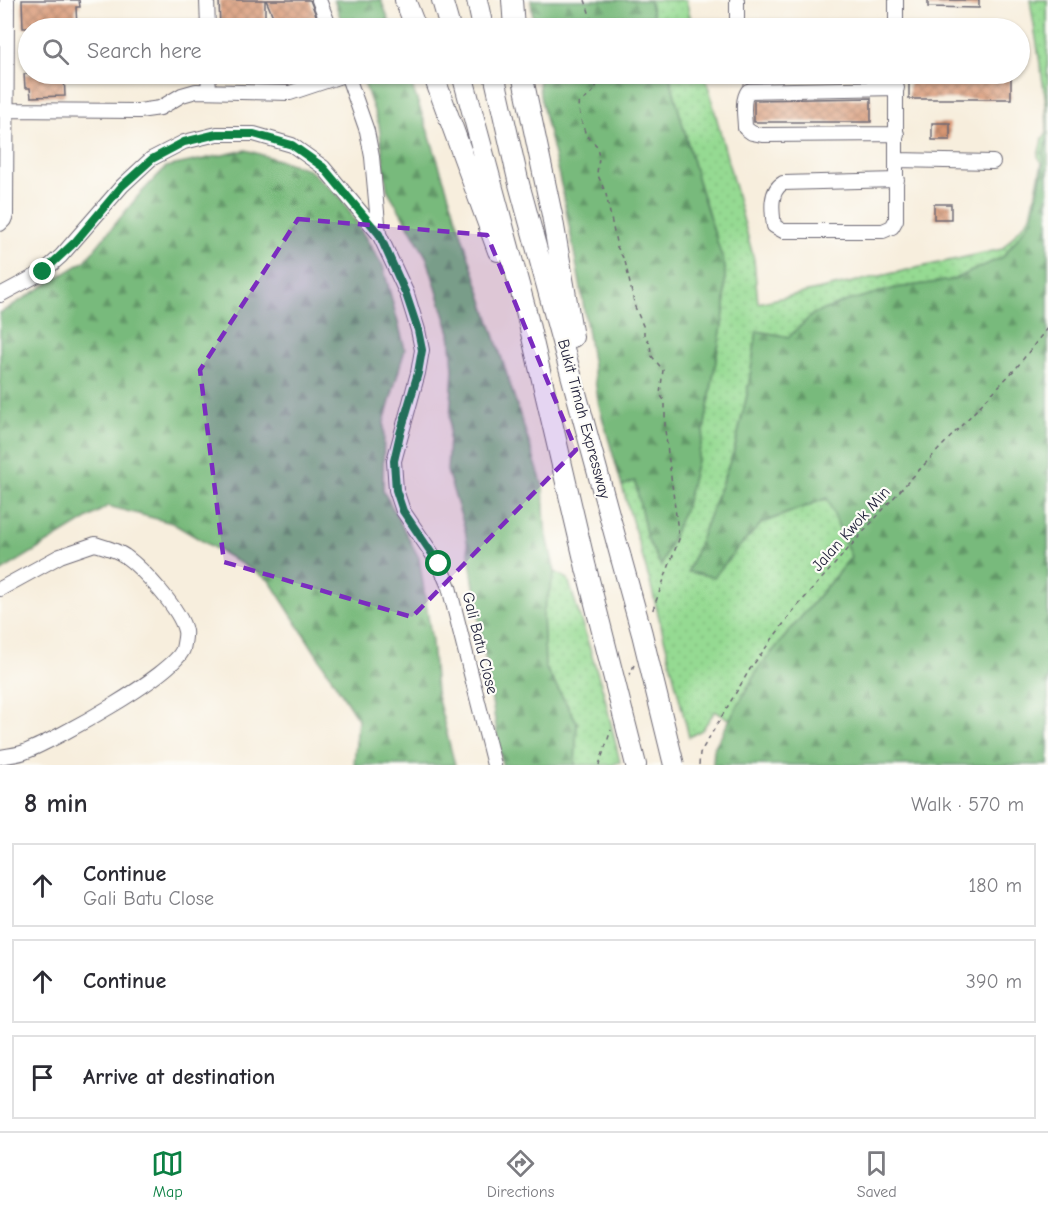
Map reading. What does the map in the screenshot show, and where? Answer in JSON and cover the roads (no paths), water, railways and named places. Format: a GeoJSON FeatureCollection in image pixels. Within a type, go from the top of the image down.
{"type":"FeatureCollection","features":[{"type":"Feature","properties":{"kind":"highway"},"geometry":{"type":"LineString","coordinates":[[405,0],[412,18]]}},
{"type":"Feature","properties":{"kind":"highway"},"geometry":{"type":"LineString","coordinates":[[442,0],[447,18]]}},
{"type":"Feature","properties":{"kind":"highway"},"geometry":{"type":"LineString","coordinates":[[477,0],[481,18]]}},
{"type":"Feature","properties":{"kind":"highway"},"geometry":{"type":"LineString","coordinates":[[512,0],[513,18]]}},
{"type":"Feature","properties":{"kind":"highway"},"geometry":{"type":"LineString","coordinates":[[436,84],[513,292],[525,307]]}},
{"type":"Feature","properties":{"kind":"highway","name":"Bukit Timah Expressway"},"geometry":{"type":"LineString","coordinates":[[465,84],[525,307],[586,568],[636,765]]}},
{"type":"Feature","properties":{"kind":"highway","name":"Bukit Timah Expressway"},"geometry":{"type":"LineString","coordinates":[[496,84],[519,184],[589,435],[674,765]]}},
{"type":"Feature","properties":{"kind":"highway"},"geometry":{"type":"LineString","coordinates":[[524,84],[552,215],[589,435]]}},
{"type":"Feature","properties":{"kind":"street"},"geometry":{"type":"LineString","coordinates":[[0,224],[6,215],[4,110],[7,0]]}},
{"type":"Feature","properties":{"kind":"street"},"geometry":{"type":"LineString","coordinates":[[207,0],[208,18]]}},
{"type":"Feature","properties":{"kind":"street"},"geometry":{"type":"LineString","coordinates":[[319,0],[326,18]]}},
{"type":"Feature","properties":{"kind":"street"},"geometry":{"type":"LineString","coordinates":[[737,0],[737,18]]}},
{"type":"Feature","properties":{"kind":"street"},"geometry":{"type":"LineString","coordinates":[[896,0],[896,18]]}},
{"type":"Feature","properties":{"kind":"street"},"geometry":{"type":"LineString","coordinates":[[208,84],[208,90]]}},
{"type":"Feature","properties":{"kind":"street"},"geometry":{"type":"LineString","coordinates":[[4,110],[139,111],[160,108],[190,92],[208,90],[290,93],[317,84]]}},
{"type":"Feature","properties":{"kind":"street"},"geometry":{"type":"LineString","coordinates":[[351,84],[367,131],[372,157],[379,234]]}},
{"type":"Feature","properties":{"kind":"street"},"geometry":{"type":"LineString","coordinates":[[897,84],[897,180],[896,220],[892,228],[883,231],[783,231],[774,226],[773,194],[777,186],[783,183],[897,180]]}},
{"type":"Feature","properties":{"kind":"street"},"geometry":{"type":"LineString","coordinates":[[897,88],[748,92],[745,95],[744,106],[746,128],[752,133],[762,135],[897,134]]}},
{"type":"Feature","properties":{"kind":"street"},"geometry":{"type":"LineString","coordinates":[[0,295],[43,272],[61,256],[122,186],[152,159],[184,142],[217,134],[254,134],[292,145],[323,167],[379,234]]}},
{"type":"Feature","properties":{"kind":"street"},"geometry":{"type":"LineString","coordinates":[[897,160],[993,162]]}},
{"type":"Feature","properties":{"kind":"street","name":"Gali Batu Close"},"geometry":{"type":"LineString","coordinates":[[379,234],[406,294],[422,350],[394,461],[396,490],[403,511],[439,564],[449,587],[494,765]]}},
{"type":"Feature","properties":{"kind":"street"},"geometry":{"type":"LineString","coordinates":[[0,589],[60,556],[96,544],[123,555],[143,570],[177,613],[185,632],[183,650],[175,662],[145,683],[68,732],[24,753],[0,757]]}}]}
